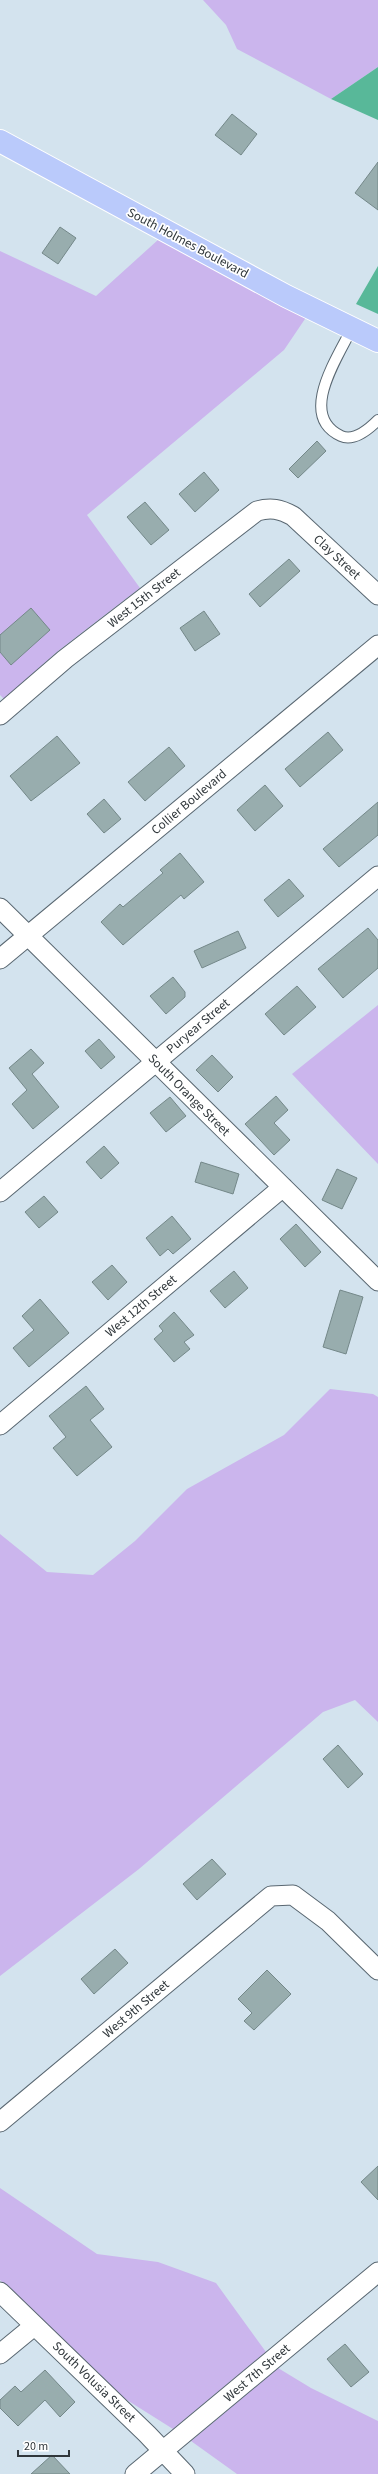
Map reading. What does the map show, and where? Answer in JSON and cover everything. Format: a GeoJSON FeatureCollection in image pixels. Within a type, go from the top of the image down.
{"type":"FeatureCollection","features":[{"type":"Feature","properties":{"kind":"main road","name":"South Holmes Boulevard"},"geometry":{"type":"LineString","coordinates":[[0,141],[279,292],[378,341]]}},
{"type":"Feature","properties":{"kind":"street","name":"West 15th Street"},"geometry":{"type":"LineString","coordinates":[[0,716],[65,659],[257,510],[268,508],[281,510],[296,520]]}},
{"type":"Feature","properties":{"kind":"street","name":"Clay Street"},"geometry":{"type":"LineString","coordinates":[[296,520],[378,595]]}},
{"type":"Feature","properties":{"kind":"street","name":"Collier Boulevard"},"geometry":{"type":"LineString","coordinates":[[0,959],[378,645]]}},
{"type":"Feature","properties":{"kind":"street","name":"Puryear Street"},"geometry":{"type":"LineString","coordinates":[[0,1192],[378,876]]}},
{"type":"Feature","properties":{"kind":"street","name":"South Orange Street"},"geometry":{"type":"LineString","coordinates":[[0,908],[282,1188],[378,1281]]}},
{"type":"Feature","properties":{"kind":"street","name":"West 12th Street"},"geometry":{"type":"LineString","coordinates":[[0,1425],[282,1188]]}},
{"type":"Feature","properties":{"kind":"street","name":"West 9th Street"},"geometry":{"type":"LineString","coordinates":[[0,2122],[271,1896],[293,1896],[328,1921],[378,1970]]}},
{"type":"Feature","properties":{"kind":"street","name":"West 7th Street"},"geometry":{"type":"LineString","coordinates":[[135,2474],[378,2272]]}},
{"type":"Feature","properties":{"kind":"street","name":"South Volusia Street"},"geometry":{"type":"LineString","coordinates":[[0,2292],[185,2474]]}},
{"type":"Feature","properties":{"kind":"street"},"geometry":{"type":"LineString","coordinates":[[0,2354],[34,2326]]}},
{"type":"Feature","properties":{"kind":"lane"},"geometry":{"type":"LineString","coordinates":[[352,328],[323,387],[320,404],[322,416],[332,432],[344,438],[358,436],[378,420]]}},
{"type":"Feature","properties":{"kind":"shaded area"},"geometry":{"type":"Polygon","coordinates":[[[203,0],[378,0],[378,67],[331,99],[237,49],[226,25],[203,0]]]}},
{"type":"Feature","properties":{"kind":"shaded area"},"geometry":{"type":"Polygon","coordinates":[[[378,67],[378,120],[331,99],[378,67]]]}},
{"type":"Feature","properties":{"kind":"shaded area"},"geometry":{"type":"Polygon","coordinates":[[[159,239],[307,316],[284,350],[87,515],[140,588],[58,651],[4,699],[0,695],[0,251],[96,296],[159,239]]]}},
{"type":"Feature","properties":{"kind":"shaded area"},"geometry":{"type":"Polygon","coordinates":[[[378,266],[378,314],[356,304],[378,266]]]}},
{"type":"Feature","properties":{"kind":"shaded area"},"geometry":{"type":"Polygon","coordinates":[[[378,1005],[378,1164],[292,1074],[378,1005]]]}},
{"type":"Feature","properties":{"kind":"shaded area"},"geometry":{"type":"Polygon","coordinates":[[[330,1389],[373,1394],[378,1397],[378,1722],[355,1700],[323,1712],[139,1869],[0,1976],[0,1534],[47,1572],[93,1575],[135,1541],[187,1489],[284,1435],[330,1389]]]}},
{"type":"Feature","properties":{"kind":"shaded area"},"geometry":{"type":"Polygon","coordinates":[[[0,2188],[97,2254],[158,2262],[216,2283],[266,2352],[173,2429],[119,2395],[0,2280],[0,2188]]]}},
{"type":"Feature","properties":{"kind":"shaded area"},"geometry":{"type":"Polygon","coordinates":[[[278,2368],[311,2388],[378,2421],[378,2474],[237,2474],[191,2441],[278,2368]]]}},
{"type":"Feature","properties":{"kind":"building"},"geometry":{"type":"Polygon","coordinates":[[[232,114],[257,134],[241,155],[215,135],[232,114]]]}},
{"type":"Feature","properties":{"kind":"building"},"geometry":{"type":"Polygon","coordinates":[[[378,162],[378,210],[355,193],[378,162]]]}},
{"type":"Feature","properties":{"kind":"building"},"geometry":{"type":"Polygon","coordinates":[[[60,227],[76,238],[58,264],[42,253],[60,227]]]}},
{"type":"Feature","properties":{"kind":"building"},"geometry":{"type":"Polygon","coordinates":[[[317,441],[326,451],[298,478],[289,469],[317,441]]]}},
{"type":"Feature","properties":{"kind":"building"},"geometry":{"type":"Polygon","coordinates":[[[204,472],[219,490],[195,512],[179,494],[204,472]]]}},
{"type":"Feature","properties":{"kind":"building"},"geometry":{"type":"Polygon","coordinates":[[[145,502],[169,530],[151,545],[127,517],[145,502]]]}},
{"type":"Feature","properties":{"kind":"building"},"geometry":{"type":"Polygon","coordinates":[[[289,559],[300,571],[260,607],[249,594],[289,559]]]}},
{"type":"Feature","properties":{"kind":"building"},"geometry":{"type":"Polygon","coordinates":[[[31,608],[50,630],[11,665],[0,652],[0,635],[31,608]]]}},
{"type":"Feature","properties":{"kind":"building"},"geometry":{"type":"Polygon","coordinates":[[[204,611],[220,634],[195,651],[180,628],[204,611]]]}},
{"type":"Feature","properties":{"kind":"building"},"geometry":{"type":"Polygon","coordinates":[[[328,732],[343,750],[300,787],[285,769],[328,732]]]}},
{"type":"Feature","properties":{"kind":"building"},"geometry":{"type":"Polygon","coordinates":[[[57,736],[80,763],[31,801],[10,776],[57,736]]]}},
{"type":"Feature","properties":{"kind":"building"},"geometry":{"type":"Polygon","coordinates":[[[169,747],[185,766],[145,801],[128,782],[169,747]]]}},
{"type":"Feature","properties":{"kind":"building"},"geometry":{"type":"Polygon","coordinates":[[[265,785],[283,806],[255,831],[237,810],[265,785]]]}},
{"type":"Feature","properties":{"kind":"building"},"geometry":{"type":"Polygon","coordinates":[[[104,799],[121,819],[104,833],[87,814],[104,799]]]}},
{"type":"Feature","properties":{"kind":"building"},"geometry":{"type":"Polygon","coordinates":[[[378,802],[378,835],[339,867],[323,849],[378,802]]]}},
{"type":"Feature","properties":{"kind":"building"},"geometry":{"type":"Polygon","coordinates":[[[180,853],[204,882],[184,899],[181,895],[123,945],[101,922],[120,904],[123,907],[163,873],[160,870],[180,853]]]}},
{"type":"Feature","properties":{"kind":"building"},"geometry":{"type":"Polygon","coordinates":[[[289,879],[304,896],[278,917],[264,900],[289,879]]]}},
{"type":"Feature","properties":{"kind":"building"},"geometry":{"type":"Polygon","coordinates":[[[368,928],[378,940],[378,968],[343,998],[318,969],[368,928]]]}},
{"type":"Feature","properties":{"kind":"building"},"geometry":{"type":"Polygon","coordinates":[[[238,931],[246,948],[202,968],[194,951],[238,931]]]}},
{"type":"Feature","properties":{"kind":"building"},"geometry":{"type":"Polygon","coordinates":[[[173,977],[185,992],[185,997],[166,1014],[150,996],[173,977]]]}},
{"type":"Feature","properties":{"kind":"building"},"geometry":{"type":"Polygon","coordinates":[[[297,986],[316,1007],[284,1035],[265,1014],[297,986]]]}},
{"type":"Feature","properties":{"kind":"building"},"geometry":{"type":"Polygon","coordinates":[[[99,1039],[115,1057],[101,1069],[85,1051],[99,1039]]]}},
{"type":"Feature","properties":{"kind":"building"},"geometry":{"type":"Polygon","coordinates":[[[31,1049],[44,1063],[32,1074],[59,1107],[33,1129],[12,1104],[27,1090],[9,1068],[31,1049]]]}},
{"type":"Feature","properties":{"kind":"building"},"geometry":{"type":"Polygon","coordinates":[[[212,1055],[233,1077],[218,1092],[196,1070],[212,1055]]]}},
{"type":"Feature","properties":{"kind":"building"},"geometry":{"type":"Polygon","coordinates":[[[276,1096],[288,1110],[274,1123],[290,1140],[274,1155],[245,1124],[276,1096]]]}},
{"type":"Feature","properties":{"kind":"building"},"geometry":{"type":"Polygon","coordinates":[[[170,1097],[186,1116],[166,1132],[150,1113],[170,1097]]]}},
{"type":"Feature","properties":{"kind":"building"},"geometry":{"type":"Polygon","coordinates":[[[104,1146],[119,1163],[101,1179],[86,1162],[104,1146]]]}},
{"type":"Feature","properties":{"kind":"building"},"geometry":{"type":"Polygon","coordinates":[[[201,1162],[239,1174],[233,1194],[195,1182],[201,1162]]]}},
{"type":"Feature","properties":{"kind":"building"},"geometry":{"type":"Polygon","coordinates":[[[337,1169],[357,1178],[342,1209],[322,1200],[337,1169]]]}},
{"type":"Feature","properties":{"kind":"building"},"geometry":{"type":"Polygon","coordinates":[[[44,1196],[58,1212],[39,1228],[25,1212],[44,1196]]]}},
{"type":"Feature","properties":{"kind":"building"},"geometry":{"type":"Polygon","coordinates":[[[172,1216],[191,1239],[173,1254],[168,1249],[160,1256],[146,1238],[172,1216]]]}},
{"type":"Feature","properties":{"kind":"building"},"geometry":{"type":"Polygon","coordinates":[[[296,1224],[321,1252],[305,1267],[280,1239],[296,1224]]]}},
{"type":"Feature","properties":{"kind":"building"},"geometry":{"type":"Polygon","coordinates":[[[112,1265],[127,1282],[108,1300],[92,1282],[112,1265]]]}},
{"type":"Feature","properties":{"kind":"building"},"geometry":{"type":"Polygon","coordinates":[[[234,1271],[248,1288],[225,1308],[210,1291],[234,1271]]]}},
{"type":"Feature","properties":{"kind":"building"},"geometry":{"type":"Polygon","coordinates":[[[340,1290],[363,1297],[346,1354],[323,1347],[340,1290]]]}},
{"type":"Feature","properties":{"kind":"building"},"geometry":{"type":"Polygon","coordinates":[[[40,1299],[69,1333],[29,1367],[13,1348],[34,1330],[22,1316],[40,1299]]]}},
{"type":"Feature","properties":{"kind":"building"},"geometry":{"type":"Polygon","coordinates":[[[174,1312],[194,1335],[184,1342],[190,1349],[174,1362],[154,1339],[163,1331],[159,1326],[174,1312]]]}},
{"type":"Feature","properties":{"kind":"building"},"geometry":{"type":"Polygon","coordinates":[[[86,1386],[104,1409],[90,1420],[112,1447],[77,1476],[53,1448],[66,1437],[49,1416],[86,1386]]]}},
{"type":"Feature","properties":{"kind":"building"},"geometry":{"type":"Polygon","coordinates":[[[338,1745],[363,1774],[348,1788],[323,1759],[338,1745]]]}},
{"type":"Feature","properties":{"kind":"building"},"geometry":{"type":"Polygon","coordinates":[[[212,1859],[226,1874],[197,1900],[183,1884],[212,1859]]]}},
{"type":"Feature","properties":{"kind":"building"},"geometry":{"type":"Polygon","coordinates":[[[115,1949],[128,1963],[94,1994],[81,1979],[115,1949]]]}},
{"type":"Feature","properties":{"kind":"building"},"geometry":{"type":"Polygon","coordinates":[[[267,1970],[291,1994],[254,2030],[244,2021],[252,2013],[238,1999],[267,1970]]]}},
{"type":"Feature","properties":{"kind":"building"},"geometry":{"type":"Polygon","coordinates":[[[378,2166],[378,2200],[361,2182],[378,2166]]]}},
{"type":"Feature","properties":{"kind":"building"},"geometry":{"type":"Polygon","coordinates":[[[345,2344],[369,2372],[351,2387],[327,2359],[345,2344]]]}},
{"type":"Feature","properties":{"kind":"building"},"geometry":{"type":"Polygon","coordinates":[[[45,2370],[75,2402],[60,2417],[45,2400],[18,2426],[0,2408],[0,2400],[15,2386],[21,2392],[45,2370]]]}},
{"type":"Feature","properties":{"kind":"building"},"geometry":{"type":"Polygon","coordinates":[[[52,2455],[70,2474],[31,2474],[52,2455]]]}}]}
